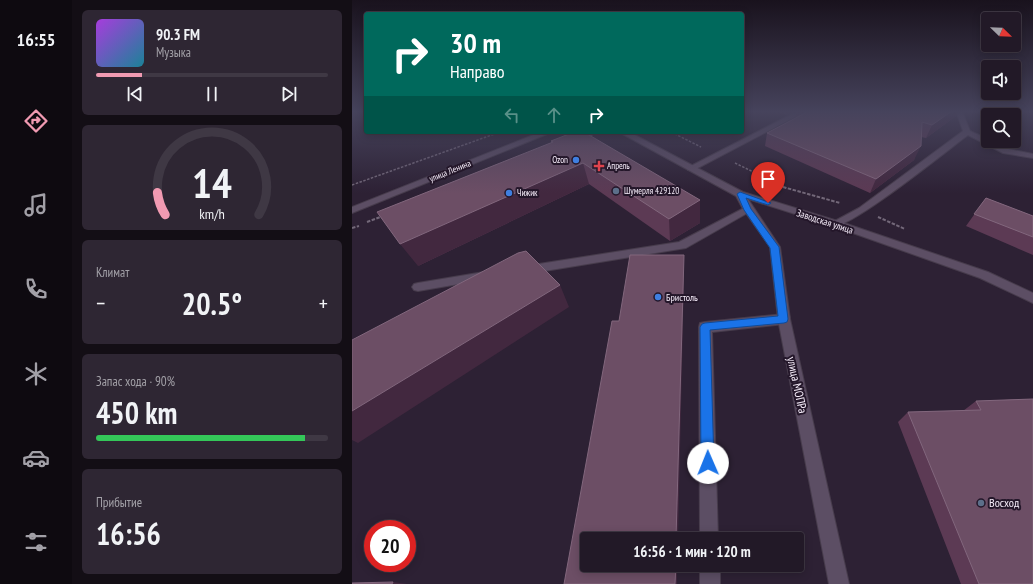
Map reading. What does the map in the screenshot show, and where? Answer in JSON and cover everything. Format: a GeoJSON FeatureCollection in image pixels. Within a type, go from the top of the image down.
{"type":"FeatureCollection","features":[{"type":"Feature","properties":{"kind":"street","name":"улица Ленина"},"geometry":{"type":"LineString","coordinates":[[352,210],[532,138]]}},
{"type":"Feature","properties":{"kind":"street","name":"Заводская улица"},"geometry":{"type":"LineString","coordinates":[[635,138],[740,194],[836,224],[984,275],[1033,298]]}},
{"type":"Feature","properties":{"kind":"street"},"geometry":{"type":"LineString","coordinates":[[691,168],[749,138]]}},
{"type":"Feature","properties":{"kind":"street"},"geometry":{"type":"LineString","coordinates":[[836,224],[862,210],[959,138]]}},
{"type":"Feature","properties":{"kind":"street"},"geometry":{"type":"LineString","coordinates":[[980,138],[1006,151],[1033,156]]}},
{"type":"Feature","properties":{"kind":"street","name":"улица МОПРа"},"geometry":{"type":"LineString","coordinates":[[740,194],[748,210],[774,247],[784,319],[839,584]]}},
{"type":"Feature","properties":{"kind":"street"},"geometry":{"type":"LineString","coordinates":[[512,272],[682,245],[748,210]]}},
{"type":"Feature","properties":{"kind":"street"},"geometry":{"type":"LineString","coordinates":[[418,287],[496,274]]}},
{"type":"Feature","properties":{"kind":"street"},"geometry":{"type":"LineString","coordinates":[[709,532],[705,327],[784,319]]}},
{"type":"Feature","properties":{"kind":"street"},"geometry":{"type":"LineString","coordinates":[[710,572],[710,584]]}},
{"type":"Feature","properties":{"kind":"path"},"geometry":{"type":"LineString","coordinates":[[352,185],[483,138]]}},
{"type":"Feature","properties":{"kind":"path"},"geometry":{"type":"LineString","coordinates":[[367,223],[388,214]]}},
{"type":"Feature","properties":{"kind":"path"},"geometry":{"type":"LineString","coordinates":[[352,228],[359,226]]}},
{"type":"Feature","properties":{"kind":"building"},"geometry":{"type":"Polygon","coordinates":[[[558,138],[595,138],[700,200],[669,219],[583,163],[400,244],[377,212],[553,142],[551,141],[558,138]]]}},
{"type":"Feature","properties":{"kind":"building"},"geometry":{"type":"Polygon","coordinates":[[[779,138],[921,138],[921,146],[876,179],[779,138]]]}},
{"type":"Feature","properties":{"kind":"building"},"geometry":{"type":"Polygon","coordinates":[[[986,198],[1033,216],[1033,237],[974,214],[986,198]]]}},
{"type":"Feature","properties":{"kind":"building"},"geometry":{"type":"Polygon","coordinates":[[[526,251],[560,285],[352,411],[352,340],[518,253],[526,251]]]}},
{"type":"Feature","properties":{"kind":"building"},"geometry":{"type":"Polygon","coordinates":[[[630,255],[684,255],[676,532],[580,532],[580,572],[676,572],[675,584],[564,584],[612,321],[619,321],[630,255]]]}},
{"type":"Feature","properties":{"kind":"building","name":"Восход"},"geometry":{"type":"Polygon","coordinates":[[[1033,399],[1033,584],[979,584],[908,412],[981,410],[976,401],[1033,399]]]}},
{"type":"Feature","properties":{"kind":"building"},"geometry":{"type":"Polygon","coordinates":[[[393,582],[392,584],[352,584],[352,583],[393,582]]]}},
{"type":"Feature","properties":{"kind":"place","name":"Ozon"},"geometry":{"type":"Point","coordinates":[576,160]}},
{"type":"Feature","properties":{"kind":"place","name":"Апрель"},"geometry":{"type":"Point","coordinates":[599,166]}},
{"type":"Feature","properties":{"kind":"place","name":"Шумерля 429120"},"geometry":{"type":"Point","coordinates":[616,191]}},
{"type":"Feature","properties":{"kind":"place","name":"Чижик"},"geometry":{"type":"Point","coordinates":[509,193]}},
{"type":"Feature","properties":{"kind":"place","name":"Бристоль"},"geometry":{"type":"Point","coordinates":[658,297]}},
{"type":"Feature","properties":{"kind":"place","name":"Восход"},"geometry":{"type":"Point","coordinates":[981,503]}},
{"type":"Feature","properties":{"kind":"route"},"geometry":{"type":"LineString","coordinates":[[708,463],[705,327],[784,319],[774,247],[748,210],[740,194],[768,203]]}}]}
